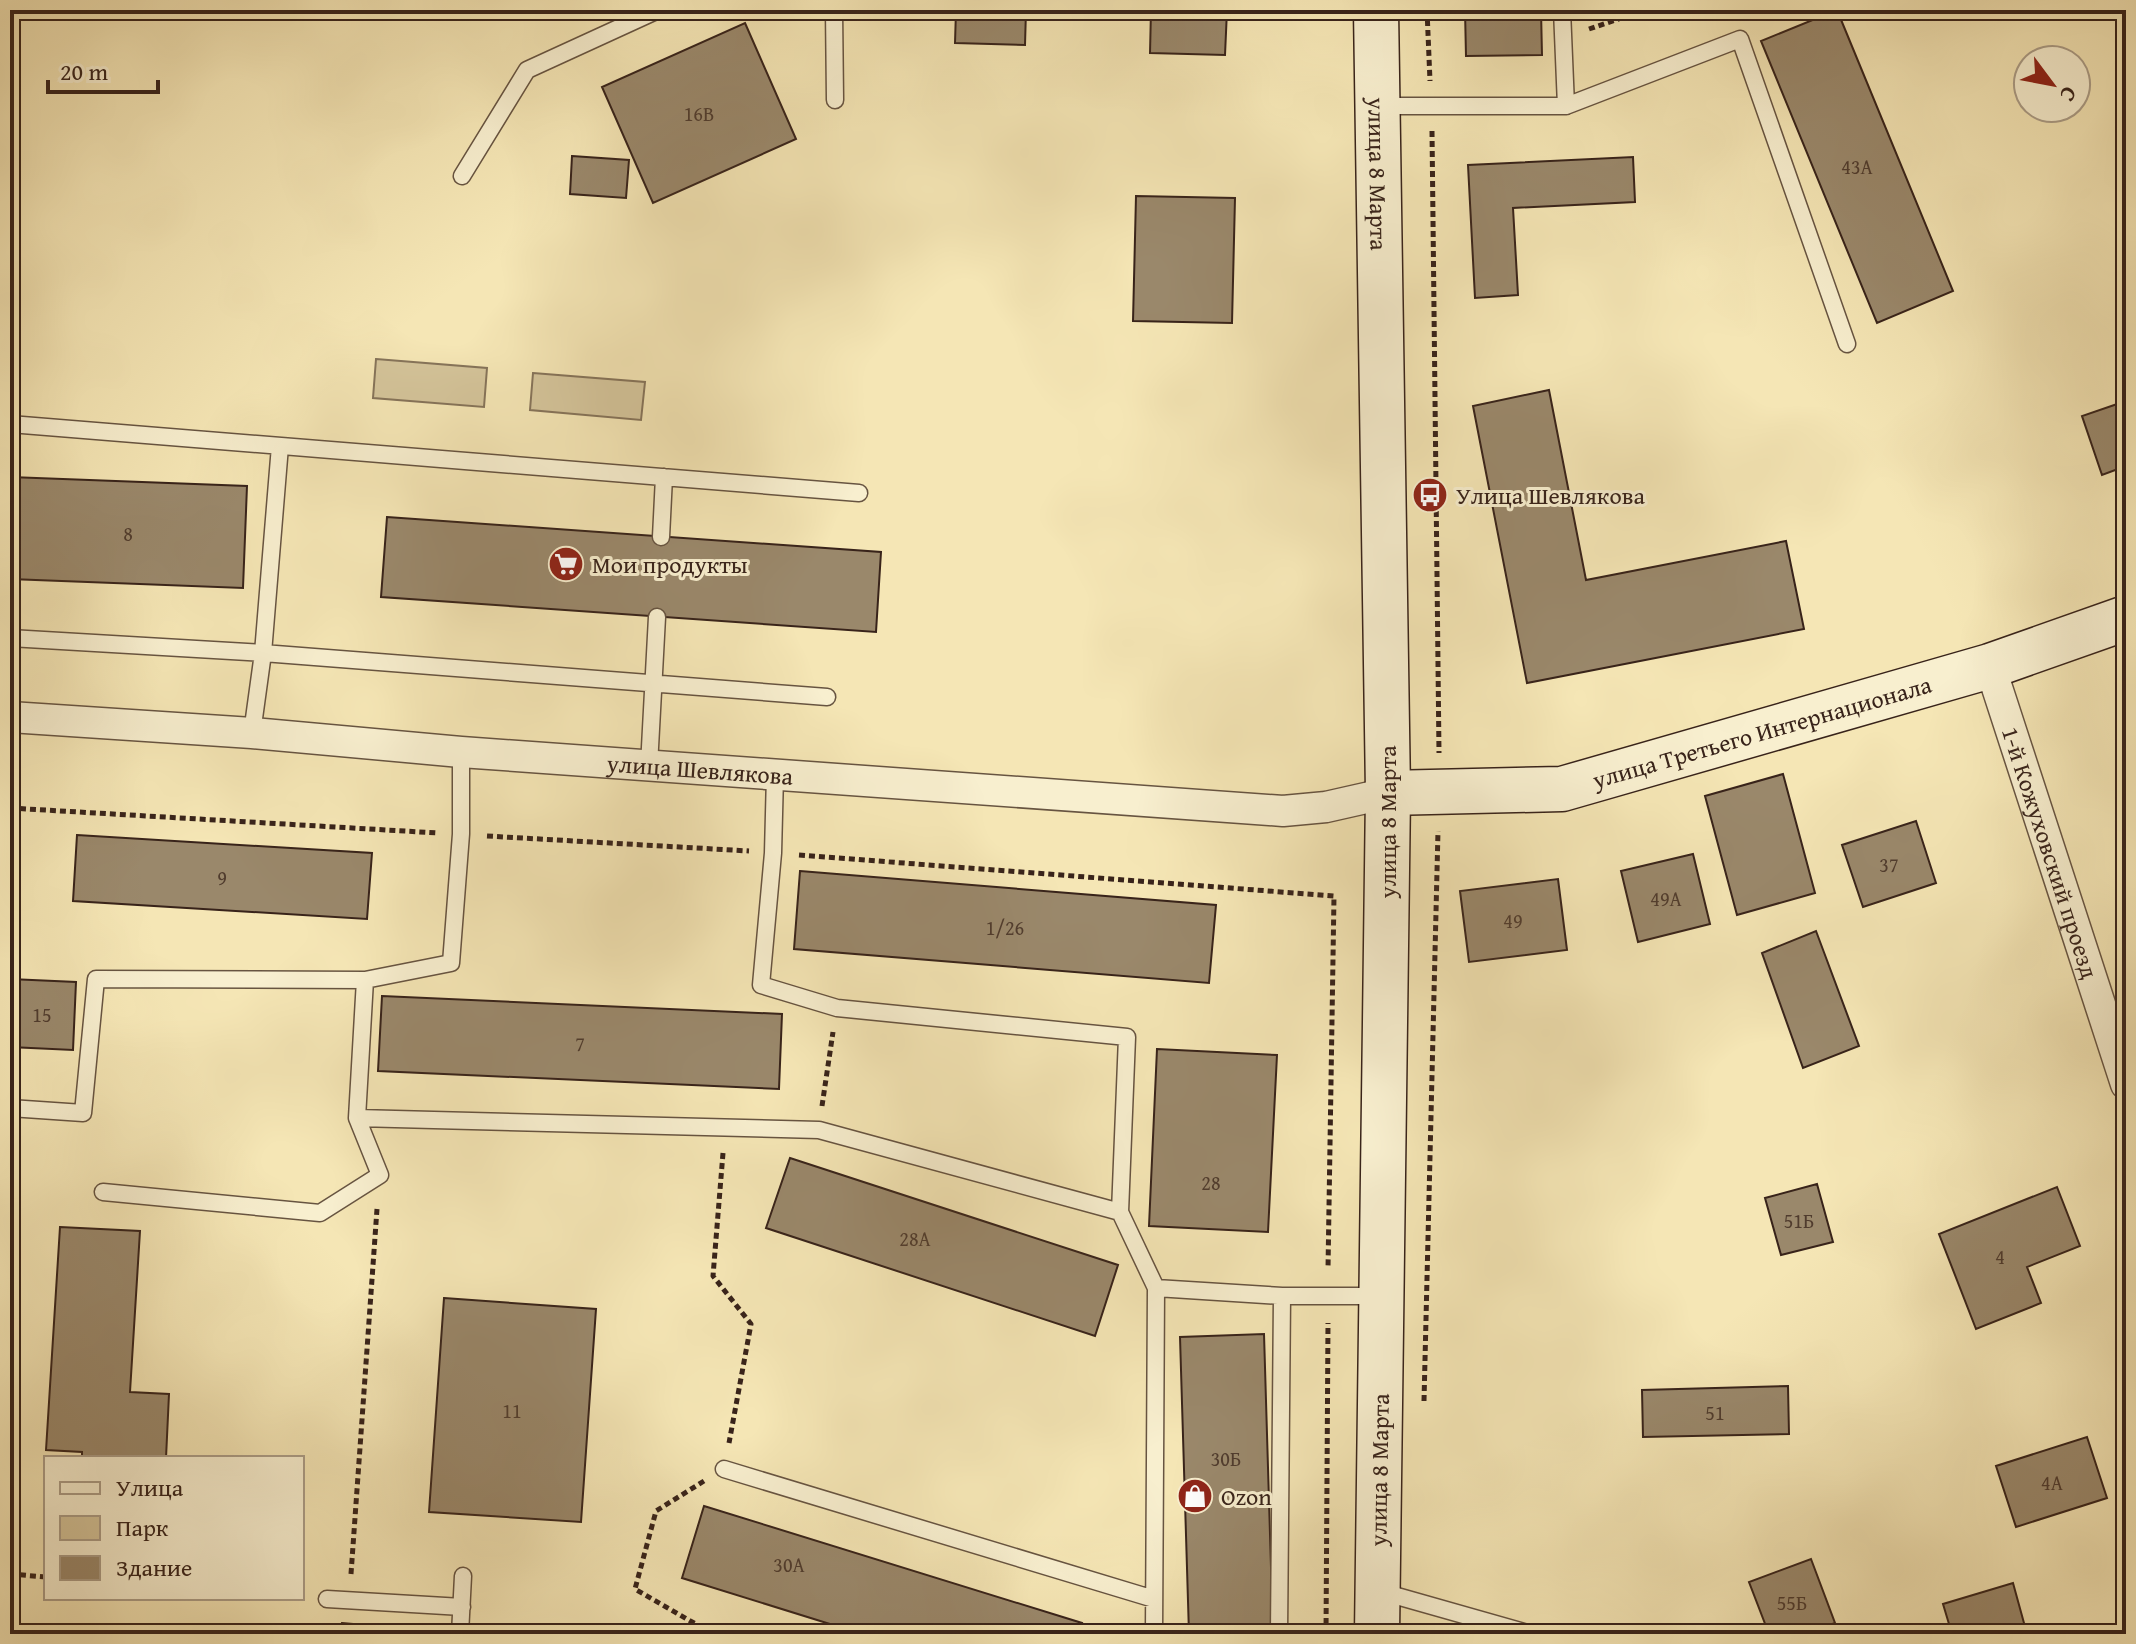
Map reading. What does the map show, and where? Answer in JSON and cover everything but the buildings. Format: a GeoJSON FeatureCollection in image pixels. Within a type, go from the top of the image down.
{"type":"FeatureCollection","features":[{"type":"Feature","properties":{"kind":"street","name":"улица 8 Марта"},"geometry":{"type":"LineString","coordinates":[[1376,10],[1388,793],[1377,1634]]}},
{"type":"Feature","properties":{"kind":"street","name":"улица Третьего Интернационала"},"geometry":{"type":"LineString","coordinates":[[1388,793],[1562,789],[1990,666],[2126,618]]}},
{"type":"Feature","properties":{"kind":"street","name":"1-й Кожуховский проезд"},"geometry":{"type":"LineString","coordinates":[[1990,666],[2126,1084]]}},
{"type":"Feature","properties":{"kind":"street","name":"улица Шевлякова"},"geometry":{"type":"LineString","coordinates":[[10,717],[1283,811],[1326,807],[1388,793]]}},
{"type":"Feature","properties":{"kind":"lane"},"geometry":{"type":"LineString","coordinates":[[462,176],[527,70],[658,10]]}},
{"type":"Feature","properties":{"kind":"lane"},"geometry":{"type":"LineString","coordinates":[[834,10],[835,100]]}},
{"type":"Feature","properties":{"kind":"lane"},"geometry":{"type":"LineString","coordinates":[[1562,10],[1566,106]]}},
{"type":"Feature","properties":{"kind":"lane"},"geometry":{"type":"LineString","coordinates":[[1378,106],[1566,106],[1740,39],[1847,344]]}},
{"type":"Feature","properties":{"kind":"lane"},"geometry":{"type":"LineString","coordinates":[[10,424],[859,493]]}},
{"type":"Feature","properties":{"kind":"lane"},"geometry":{"type":"LineString","coordinates":[[252,733],[263,653],[280,446]]}},
{"type":"Feature","properties":{"kind":"lane"},"geometry":{"type":"LineString","coordinates":[[661,537],[664,477]]}},
{"type":"Feature","properties":{"kind":"lane"},"geometry":{"type":"LineString","coordinates":[[649,766],[657,617]]}},
{"type":"Feature","properties":{"kind":"lane"},"geometry":{"type":"LineString","coordinates":[[10,638],[263,653],[827,697]]}},
{"type":"Feature","properties":{"kind":"lane"},"geometry":{"type":"LineString","coordinates":[[10,1108],[83,1113],[96,979],[365,980],[451,963],[461,834],[461,752]]}},
{"type":"Feature","properties":{"kind":"lane"},"geometry":{"type":"LineString","coordinates":[[775,775],[773,853],[761,985],[837,1008],[1127,1037],[1120,1212],[1156,1288],[1154,1634]]}},
{"type":"Feature","properties":{"kind":"lane"},"geometry":{"type":"LineString","coordinates":[[103,1192],[320,1213],[380,1175],[357,1118],[365,980]]}},
{"type":"Feature","properties":{"kind":"lane"},"geometry":{"type":"LineString","coordinates":[[357,1118],[819,1130],[1120,1212]]}},
{"type":"Feature","properties":{"kind":"lane"},"geometry":{"type":"LineString","coordinates":[[1156,1288],[1282,1296],[1381,1296]]}},
{"type":"Feature","properties":{"kind":"lane"},"geometry":{"type":"LineString","coordinates":[[1279,1634],[1282,1296]]}},
{"type":"Feature","properties":{"kind":"lane"},"geometry":{"type":"LineString","coordinates":[[724,1469],[1154,1599]]}},
{"type":"Feature","properties":{"kind":"lane"},"geometry":{"type":"LineString","coordinates":[[460,1634],[463,1576]]}},
{"type":"Feature","properties":{"kind":"lane"},"geometry":{"type":"LineString","coordinates":[[1377,1590],[1531,1634]]}},
{"type":"Feature","properties":{"kind":"lane"},"geometry":{"type":"LineString","coordinates":[[327,1599],[462,1607]]}},
{"type":"Feature","properties":{"kind":"path"},"geometry":{"type":"LineString","coordinates":[[1424,1412],[1439,792],[1431,106],[1427,10]]}},
{"type":"Feature","properties":{"kind":"path"},"geometry":{"type":"LineString","coordinates":[[1563,38],[1645,10]]}},
{"type":"Feature","properties":{"kind":"path"},"geometry":{"type":"LineString","coordinates":[[10,808],[773,853],[1334,896],[1326,1634]]}},
{"type":"Feature","properties":{"kind":"path"},"geometry":{"type":"LineString","coordinates":[[819,1130],[837,1008]]}},
{"type":"Feature","properties":{"kind":"path"},"geometry":{"type":"LineString","coordinates":[[713,1634],[635,1589],[656,1511],[724,1469],[751,1324],[713,1276],[725,1127]]}},
{"type":"Feature","properties":{"kind":"path"},"geometry":{"type":"LineString","coordinates":[[349,1598],[380,1175]]}},
{"type":"Feature","properties":{"kind":"path"},"geometry":{"type":"LineString","coordinates":[[10,1574],[44,1577]]}},
{"type":"Feature","properties":{"kind":"green space"},"geometry":{"type":"Polygon","coordinates":[[[376,359],[487,368],[484,407],[373,398],[376,359]]]}},
{"type":"Feature","properties":{"kind":"green space"},"geometry":{"type":"Polygon","coordinates":[[[533,373],[645,382],[641,420],[530,410],[533,373]]]}},
{"type":"Feature","properties":{"kind":"place","name":"Улица Шевлякова"},"geometry":{"type":"Point","coordinates":[1430,495]}},
{"type":"Feature","properties":{"kind":"place","name":"Мои продукты"},"geometry":{"type":"Point","coordinates":[566,564]}},
{"type":"Feature","properties":{"kind":"place","name":"Ozon"},"geometry":{"type":"Point","coordinates":[1195,1496]}}]}
